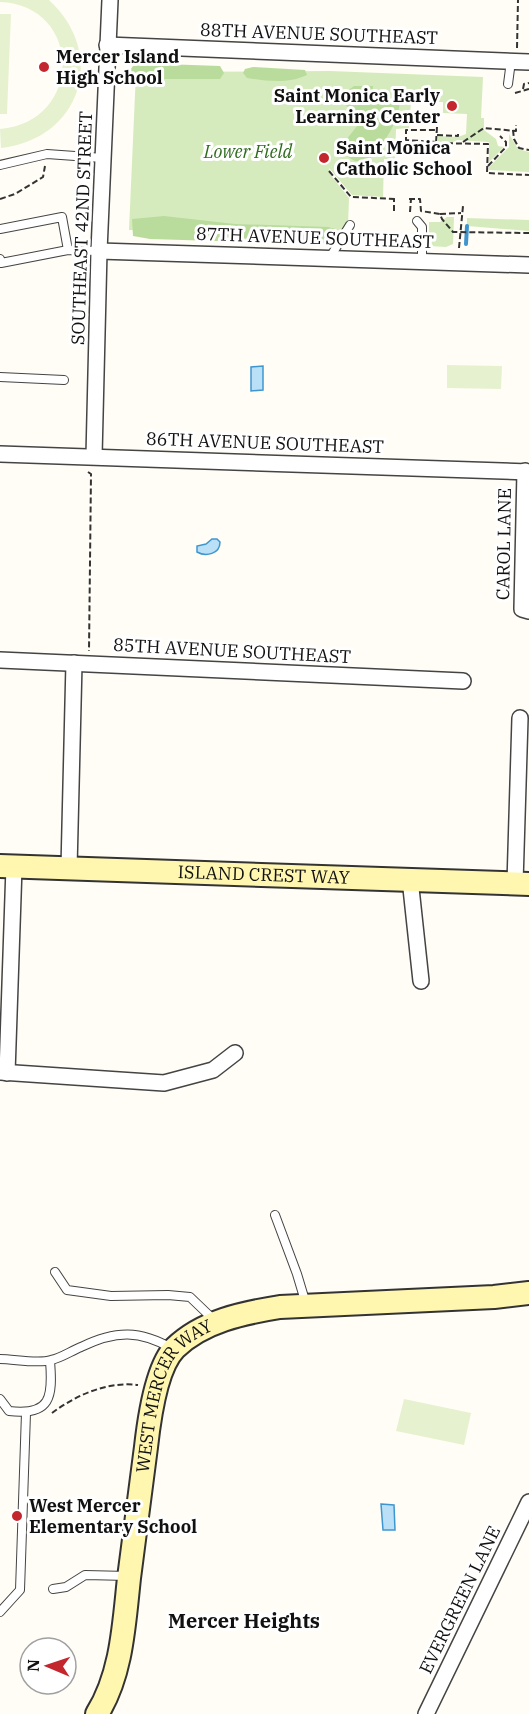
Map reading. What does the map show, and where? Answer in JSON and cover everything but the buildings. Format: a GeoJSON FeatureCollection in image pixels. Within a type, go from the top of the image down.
{"type":"FeatureCollection","features":[{"type":"Feature","properties":{"kind":"street","name":"SOUTHEAST 42ND STREET"},"geometry":{"type":"LineString","coordinates":[[94,456],[99,251],[110,0]]}},
{"type":"Feature","properties":{"kind":"street","name":"88TH AVENUE SOUTHEAST"},"geometry":{"type":"LineString","coordinates":[[107,45],[519,61]]}},
{"type":"Feature","properties":{"kind":"street","name":"87TH AVENUE SOUTHEAST"},"geometry":{"type":"LineString","coordinates":[[99,251],[529,265]]}},
{"type":"Feature","properties":{"kind":"street","name":"86TH AVENUE SOUTHEAST"},"geometry":{"type":"LineString","coordinates":[[0,454],[527,472]]}},
{"type":"Feature","properties":{"kind":"street","name":"CAROL LANE"},"geometry":{"type":"LineString","coordinates":[[527,472],[522,609],[529,612]]}},
{"type":"Feature","properties":{"kind":"street","name":"85TH AVENUE SOUTHEAST"},"geometry":{"type":"LineString","coordinates":[[0,660],[463,681]]}},
{"type":"Feature","properties":{"kind":"street"},"geometry":{"type":"LineString","coordinates":[[69,868],[82,664]]}},
{"type":"Feature","properties":{"kind":"street"},"geometry":{"type":"LineString","coordinates":[[520,718],[522,883]]}},
{"type":"Feature","properties":{"kind":"street"},"geometry":{"type":"LineString","coordinates":[[7,867],[4,1073],[164,1083],[213,1070],[235,1053]]}},
{"type":"Feature","properties":{"kind":"street","name":"ISLAND CREST WAY"},"geometry":{"type":"LineString","coordinates":[[7,867],[522,883]]}},
{"type":"Feature","properties":{"kind":"street"},"geometry":{"type":"LineString","coordinates":[[410,879],[421,981]]}},
{"type":"Feature","properties":{"kind":"street","name":"WEST MERCER WAY"},"geometry":{"type":"LineString","coordinates":[[97,1714],[106,1700],[120,1650],[148,1428],[156,1387],[174,1349],[195,1333],[247,1312],[307,1306],[494,1298],[529,1293]]}},
{"type":"Feature","properties":{"kind":"street","name":"EVERGREEN LANE"},"geometry":{"type":"LineString","coordinates":[[426,1714],[529,1502]]}},
{"type":"Feature","properties":{"kind":"lane"},"geometry":{"type":"LineString","coordinates":[[508,84],[519,61]]}},
{"type":"Feature","properties":{"kind":"lane"},"geometry":{"type":"LineString","coordinates":[[0,165],[47,154],[103,158]]}},
{"type":"Feature","properties":{"kind":"lane"},"geometry":{"type":"LineString","coordinates":[[0,229],[62,217],[68,250]]}},
{"type":"Feature","properties":{"kind":"lane"},"geometry":{"type":"LineString","coordinates":[[417,221],[422,227],[422,261]]}},
{"type":"Feature","properties":{"kind":"lane"},"geometry":{"type":"LineString","coordinates":[[329,259],[350,225]]}},
{"type":"Feature","properties":{"kind":"lane"},"geometry":{"type":"LineString","coordinates":[[0,259],[1,263],[68,250],[99,251]]}},
{"type":"Feature","properties":{"kind":"lane"},"geometry":{"type":"LineString","coordinates":[[0,377],[64,380]]}},
{"type":"Feature","properties":{"kind":"lane"},"geometry":{"type":"LineString","coordinates":[[275,1215],[307,1306]]}},
{"type":"Feature","properties":{"kind":"lane"},"geometry":{"type":"LineString","coordinates":[[56,1272],[67,1290],[111,1296],[190,1297],[217,1323]]}},
{"type":"Feature","properties":{"kind":"lane"},"geometry":{"type":"LineString","coordinates":[[0,1359],[50,1361],[90,1342],[118,1335],[136,1334],[154,1338],[174,1349]]}},
{"type":"Feature","properties":{"kind":"lane"},"geometry":{"type":"LineString","coordinates":[[0,1399],[9,1411],[26,1413],[37,1411],[50,1398],[52,1378],[50,1361]]}},
{"type":"Feature","properties":{"kind":"lane"},"geometry":{"type":"LineString","coordinates":[[0,1612],[20,1590],[26,1413]]}},
{"type":"Feature","properties":{"kind":"lane"},"geometry":{"type":"LineString","coordinates":[[53,1589],[66,1587],[85,1575],[130,1576]]}},
{"type":"Feature","properties":{"kind":"path"},"geometry":{"type":"LineString","coordinates":[[518,0],[519,61]]}},
{"type":"Feature","properties":{"kind":"path"},"geometry":{"type":"LineString","coordinates":[[523,89],[524,84],[529,83]]}},
{"type":"Feature","properties":{"kind":"path"},"geometry":{"type":"LineString","coordinates":[[461,143],[484,128],[516,131],[516,125]]}},
{"type":"Feature","properties":{"kind":"path"},"geometry":{"type":"LineString","coordinates":[[436,142],[437,129],[406,130],[406,140],[452,144],[488,144],[488,173],[529,175]]}},
{"type":"Feature","properties":{"kind":"path"},"geometry":{"type":"LineString","coordinates":[[513,130],[519,148],[529,150]]}},
{"type":"Feature","properties":{"kind":"path"},"geometry":{"type":"LineString","coordinates":[[437,135],[458,136],[458,134]]}},
{"type":"Feature","properties":{"kind":"path"},"geometry":{"type":"LineString","coordinates":[[488,166],[506,147],[506,142],[500,136]]}},
{"type":"Feature","properties":{"kind":"path"},"geometry":{"type":"LineString","coordinates":[[0,199],[15,194],[43,177],[47,154]]}},
{"type":"Feature","properties":{"kind":"path"},"geometry":{"type":"LineString","coordinates":[[404,170],[433,171]]}},
{"type":"Feature","properties":{"kind":"path"},"geometry":{"type":"LineString","coordinates":[[329,171],[351,196],[395,198],[394,211]]}},
{"type":"Feature","properties":{"kind":"path"},"geometry":{"type":"LineString","coordinates":[[410,212],[410,199],[420,200],[421,211],[440,214],[461,213]]}},
{"type":"Feature","properties":{"kind":"path"},"geometry":{"type":"LineString","coordinates":[[459,263],[463,206]]}},
{"type":"Feature","properties":{"kind":"path"},"geometry":{"type":"LineString","coordinates":[[440,214],[453,232],[529,233]]}},
{"type":"Feature","properties":{"kind":"path"},"geometry":{"type":"LineString","coordinates":[[82,664],[91,474],[86,471]]}},
{"type":"Feature","properties":{"kind":"path"},"geometry":{"type":"LineString","coordinates":[[51,1413],[68,1401],[87,1393],[124,1383],[156,1387]]}},
{"type":"Feature","properties":{"kind":"green space"},"geometry":{"type":"Polygon","coordinates":[[[0,0],[49,0],[67,21],[78,45],[81,68],[77,91],[67,111],[51,129],[28,141],[1,148],[0,129],[28,122],[47,107],[59,87],[63,64],[59,42],[47,22],[27,8],[0,2],[0,0]]]}},
{"type":"Feature","properties":{"kind":"green space"},"geometry":{"type":"Polygon","coordinates":[[[0,14],[11,14],[7,114],[0,114],[0,14]]]}},
{"type":"Feature","properties":{"kind":"green space"},"geometry":{"type":"Polygon","coordinates":[[[135,63],[220,66],[224,73],[220,79],[133,79],[129,72],[135,63]]]}},
{"type":"Feature","properties":{"kind":"green space"},"geometry":{"type":"Polygon","coordinates":[[[253,67],[305,70],[307,75],[285,81],[247,78],[243,73],[245,69],[253,67]]]}},
{"type":"Feature","properties":{"kind":"green space","name":"Lower Field"},"geometry":{"type":"Polygon","coordinates":[[[330,71],[483,77],[481,118],[484,118],[484,130],[496,139],[498,146],[504,147],[489,162],[489,142],[457,140],[451,143],[438,143],[438,136],[458,137],[466,134],[467,114],[443,113],[443,102],[411,102],[409,128],[396,129],[395,159],[384,159],[383,197],[352,195],[329,168],[330,174],[349,198],[348,225],[340,230],[329,227],[329,235],[129,230],[136,72],[330,71]]]}},
{"type":"Feature","properties":{"kind":"green space"},"geometry":{"type":"Polygon","coordinates":[[[354,86],[373,86],[372,101],[400,102],[389,134],[368,161],[355,161],[346,156],[343,144],[357,126],[358,115],[344,104],[343,94],[354,86]]]}},
{"type":"Feature","properties":{"kind":"green space"},"geometry":{"type":"Polygon","coordinates":[[[509,134],[518,149],[529,152],[529,172],[489,170],[489,167],[509,147],[509,134]]]}},
{"type":"Feature","properties":{"kind":"green space"},"geometry":{"type":"Polygon","coordinates":[[[164,216],[235,224],[329,227],[340,230],[334,242],[319,244],[150,239],[133,236],[132,219],[164,216]]]}},
{"type":"Feature","properties":{"kind":"green space"},"geometry":{"type":"Polygon","coordinates":[[[447,217],[454,217],[453,244],[446,247],[429,246],[429,222],[440,222],[447,217]]]}},
{"type":"Feature","properties":{"kind":"green space"},"geometry":{"type":"Polygon","coordinates":[[[467,218],[529,220],[529,231],[467,226],[467,218]]]}},
{"type":"Feature","properties":{"kind":"green space"},"geometry":{"type":"Polygon","coordinates":[[[447,365],[502,366],[501,389],[447,388],[447,365]]]}},
{"type":"Feature","properties":{"kind":"green space"},"geometry":{"type":"Polygon","coordinates":[[[404,1399],[471,1413],[464,1445],[396,1431],[404,1399]]]}},
{"type":"Feature","properties":{"kind":"water"},"geometry":{"type":"Polygon","coordinates":[[[263,366],[263,390],[251,391],[251,367],[263,366]]]}},
{"type":"Feature","properties":{"kind":"water"},"geometry":{"type":"Polygon","coordinates":[[[212,539],[220,542],[215,552],[208,554],[197,552],[197,546],[206,544],[212,539]]]}},
{"type":"Feature","properties":{"kind":"water"},"geometry":{"type":"Polygon","coordinates":[[[381,1504],[394,1505],[395,1530],[383,1530],[381,1504]]]}},
{"type":"Feature","properties":{"kind":"waterway"},"geometry":{"type":"LineString","coordinates":[[466,244],[467,226]]}},
{"type":"Feature","properties":{"kind":"place","name":"Mercer Island High School"},"geometry":{"type":"Point","coordinates":[44,67]}},
{"type":"Feature","properties":{"kind":"place","name":"Saint Monica Early Learning Center"},"geometry":{"type":"Point","coordinates":[452,106]}},
{"type":"Feature","properties":{"kind":"place","name":"Saint Monica Catholic School"},"geometry":{"type":"Point","coordinates":[324,158]}},
{"type":"Feature","properties":{"kind":"place","name":"West Mercer Elementary School"},"geometry":{"type":"Point","coordinates":[17,1516]}},
{"type":"Feature","properties":{"kind":"district","name":"Mercer Heights"},"geometry":{"type":"Point","coordinates":[244,1621]}}]}
